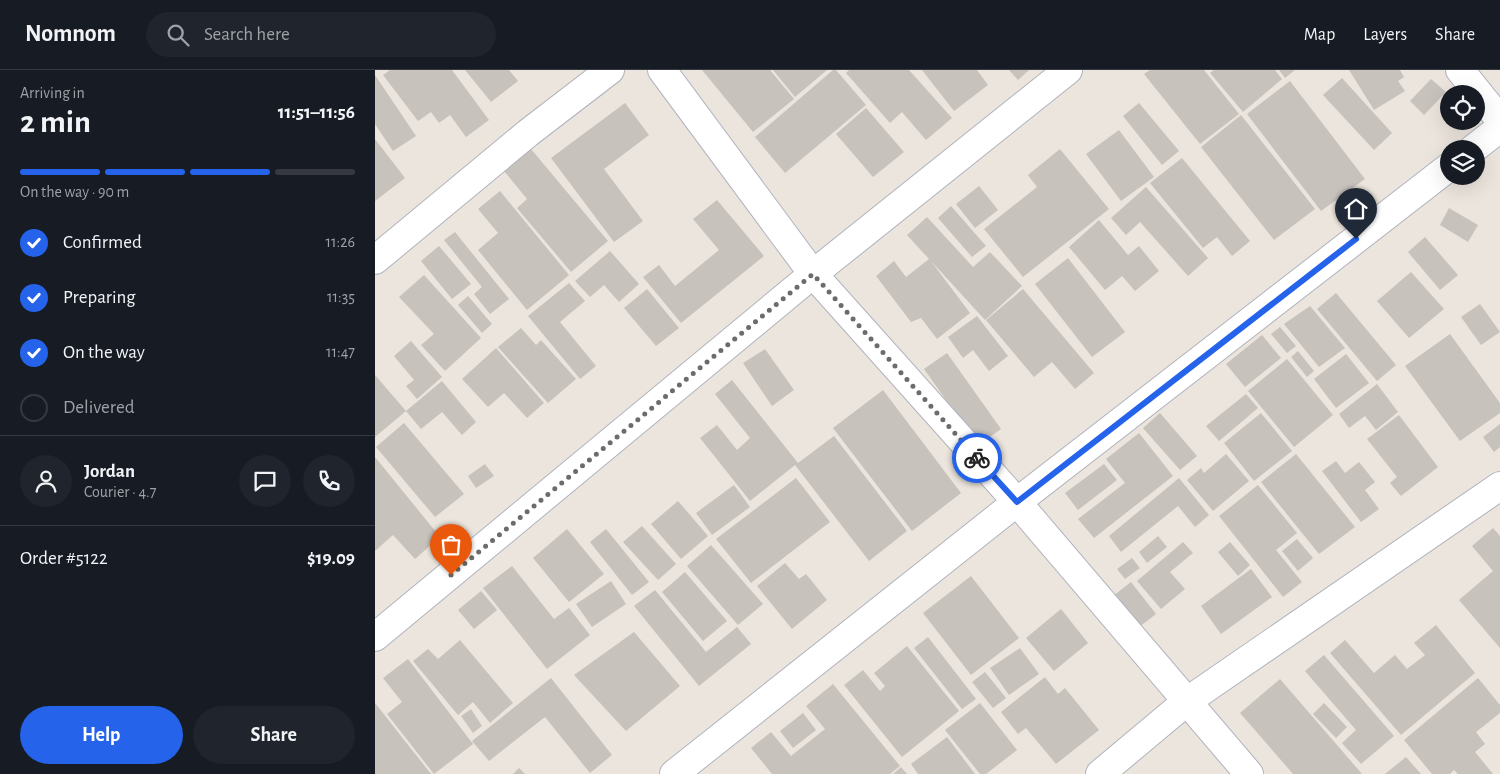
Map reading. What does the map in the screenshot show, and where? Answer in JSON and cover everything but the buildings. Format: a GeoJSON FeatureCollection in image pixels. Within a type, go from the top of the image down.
{"type":"FeatureCollection","features":[{"type":"Feature","properties":{"kind":"street"},"geometry":{"type":"LineString","coordinates":[[375,260],[528,133],[610,70]]}},
{"type":"Feature","properties":{"kind":"street"},"geometry":{"type":"LineString","coordinates":[[662,70],[813,274],[1017,502],[1249,774]]}},
{"type":"Feature","properties":{"kind":"street"},"geometry":{"type":"LineString","coordinates":[[375,637],[813,274],[1069,70]]}},
{"type":"Feature","properties":{"kind":"street"},"geometry":{"type":"LineString","coordinates":[[1460,70],[1500,120]]}},
{"type":"Feature","properties":{"kind":"street"},"geometry":{"type":"LineString","coordinates":[[1485,140],[1500,128]]}},
{"type":"Feature","properties":{"kind":"street"},"geometry":{"type":"LineString","coordinates":[[674,774],[1017,502],[1440,174]]}},
{"type":"Feature","properties":{"kind":"street"},"geometry":{"type":"LineString","coordinates":[[1101,774],[1186,702],[1500,486]]}},
{"type":"Feature","properties":{"kind":"way so far"},"geometry":{"type":"LineString","coordinates":[[451,575],[813,274],[977,458]]}},
{"type":"Feature","properties":{"kind":"route"},"geometry":{"type":"LineString","coordinates":[[977,458],[1017,502],[1356,239]]}}]}
